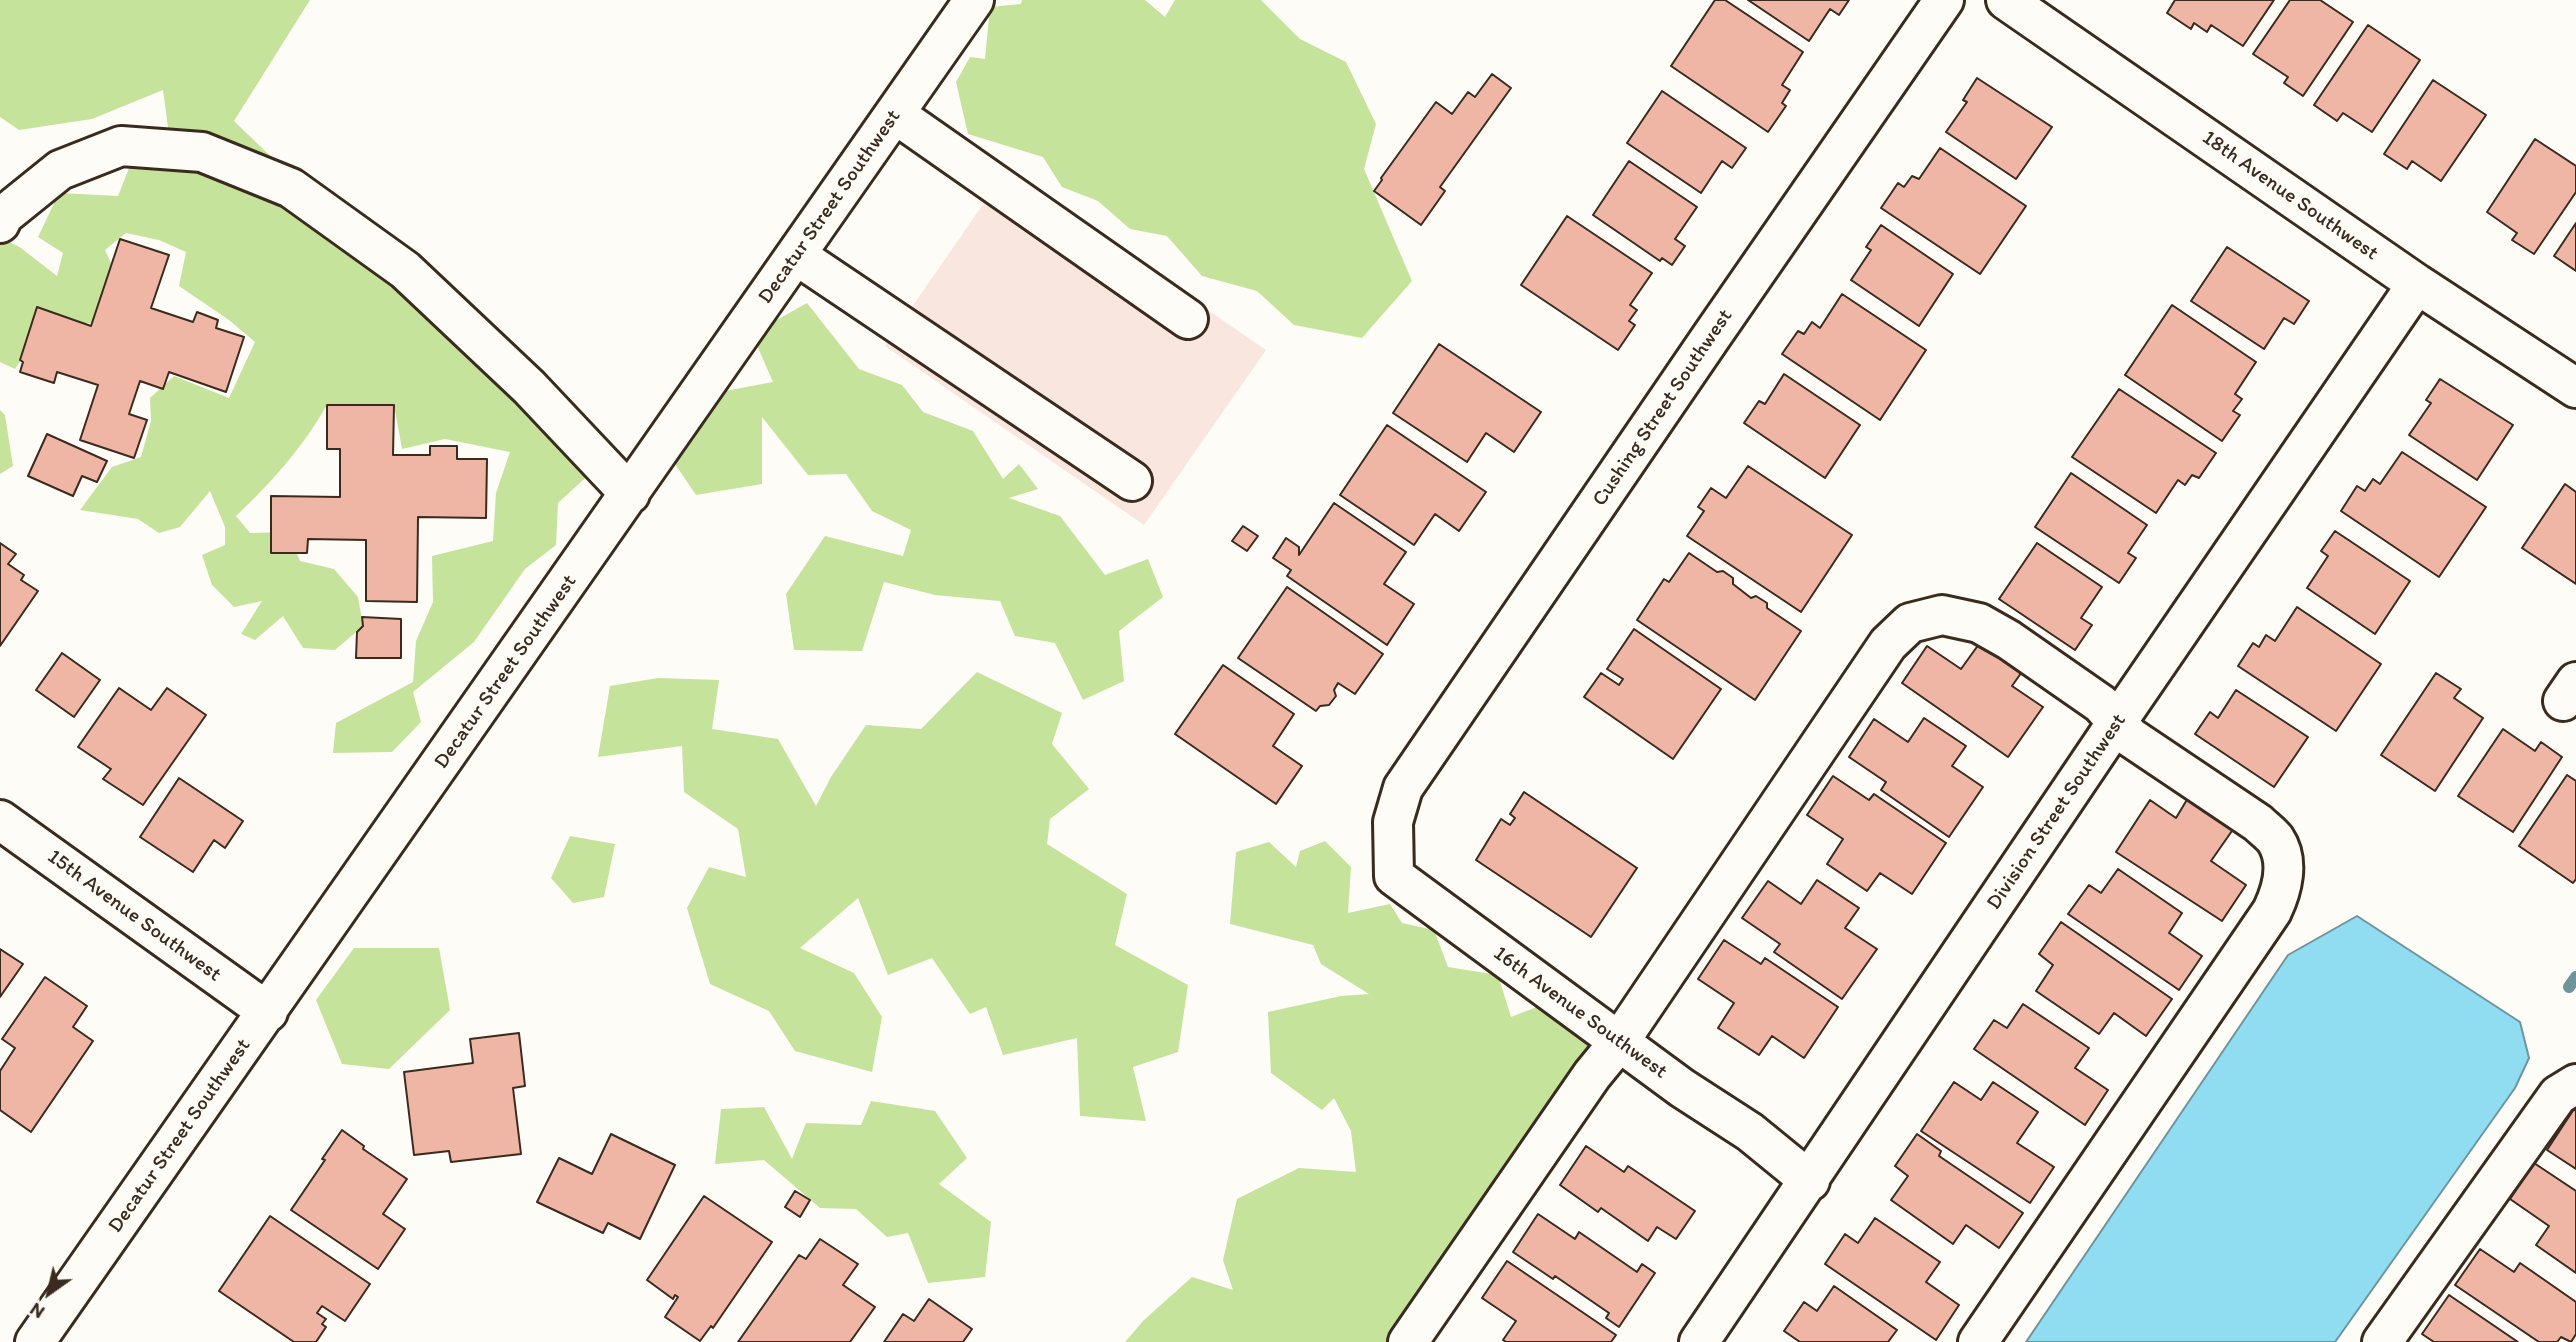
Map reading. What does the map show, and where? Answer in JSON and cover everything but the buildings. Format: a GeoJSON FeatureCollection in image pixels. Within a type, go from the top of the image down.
{"type":"FeatureCollection","features":[{"type":"Feature","properties":{"kind":"street","name":"Decatur Street Southwest"},"geometry":{"type":"LineString","coordinates":[[35,1342],[974,0]]}},
{"type":"Feature","properties":{"kind":"street","name":"Cushing Street Southwest"},"geometry":{"type":"LineString","coordinates":[[1393,822],[1404,788],[1944,0]]}},
{"type":"Feature","properties":{"kind":"street","name":"18th Avenue Southwest"},"geometry":{"type":"LineString","coordinates":[[2006,0],[2417,284],[2576,388]]}},
{"type":"Feature","properties":{"kind":"street"},"geometry":{"type":"LineString","coordinates":[[895,114],[1188,319]]}},
{"type":"Feature","properties":{"kind":"street"},"geometry":{"type":"LineString","coordinates":[[0,223],[3,216],[60,170],[121,146],[202,152],[291,188],[404,270],[529,387],[630,494]]}},
{"type":"Feature","properties":{"kind":"street"},"geometry":{"type":"LineString","coordinates":[[796,256],[1132,481]]}},
{"type":"Feature","properties":{"kind":"street","name":"Division Street Southwest"},"geometry":{"type":"LineString","coordinates":[[1699,1342],[2417,284]]}},
{"type":"Feature","properties":{"kind":"street"},"geometry":{"type":"LineString","coordinates":[[1408,1342],[1592,1075],[1619,1042],[1888,644],[1910,623],[1942,615],[1979,623],[2009,640],[2101,704],[2130,737],[2258,823],[2276,841],[2283,864],[2282,890],[2272,911],[1978,1342]]}},
{"type":"Feature","properties":{"kind":"street","name":"15th Avenue Southwest"},"geometry":{"type":"LineString","coordinates":[[0,820],[268,1012]]}},
{"type":"Feature","properties":{"kind":"street","name":"16th Avenue Southwest"},"geometry":{"type":"LineString","coordinates":[[1393,822],[1394,876],[1682,1088],[1750,1132],[1810,1181]]}},
{"type":"Feature","properties":{"kind":"street"},"geometry":{"type":"LineString","coordinates":[[2382,1342],[2558,1095],[2576,1084]]}},
{"type":"Feature","properties":{"kind":"shaded area"},"geometry":{"type":"Polygon","coordinates":[[[1006,171],[1266,350],[1144,525],[885,346],[1006,171]]]}},
{"type":"Feature","properties":{"kind":"green space"},"geometry":{"type":"Polygon","coordinates":[[[0,0],[310,0],[234,121],[595,469],[558,503],[556,545],[525,569],[474,642],[413,692],[421,722],[392,752],[333,753],[336,723],[413,682],[416,641],[433,602],[432,556],[493,541],[496,493],[510,452],[445,439],[402,449],[394,405],[327,405],[286,464],[236,516],[250,533],[288,532],[300,561],[334,569],[358,597],[363,626],[335,650],[303,648],[283,616],[255,640],[241,634],[262,601],[234,607],[212,585],[202,555],[225,545],[225,527],[210,491],[180,527],[159,533],[138,519],[80,510],[112,467],[141,457],[151,421],[150,398],[174,376],[229,398],[255,342],[229,320],[179,286],[186,252],[159,240],[126,233],[105,250],[122,288],[92,323],[45,323],[15,369],[0,362],[0,237],[21,248],[57,276],[63,253],[38,237],[59,193],[118,196],[135,153],[170,142],[163,90],[92,119],[19,130],[0,117],[0,0]]]}},
{"type":"Feature","properties":{"kind":"green space"},"geometry":{"type":"Polygon","coordinates":[[[1022,0],[1145,0],[1165,17],[1175,0],[1261,0],[1300,39],[1346,62],[1376,124],[1364,169],[1412,281],[1362,338],[1294,325],[1257,291],[1202,276],[1167,236],[1130,229],[1098,201],[1062,187],[1043,157],[968,134],[956,82],[970,57],[985,59],[990,7],[1021,4],[1022,0]]]}},
{"type":"Feature","properties":{"kind":"green space"},"geometry":{"type":"Polygon","coordinates":[[[807,303],[859,369],[902,385],[923,412],[973,431],[1003,479],[1019,464],[1038,489],[1009,498],[1060,516],[1105,575],[1148,559],[1163,597],[1119,631],[1124,681],[1083,700],[1055,643],[1015,636],[1000,601],[935,595],[884,582],[862,651],[794,650],[786,594],[825,536],[903,556],[911,530],[872,511],[846,474],[808,475],[762,417],[762,484],[696,495],[675,464],[725,391],[773,382],[752,334],[807,303]]]}},
{"type":"Feature","properties":{"kind":"green space"},"geometry":{"type":"Polygon","coordinates":[[[0,410],[5,415],[13,466],[0,474],[0,410]]]}},
{"type":"Feature","properties":{"kind":"green space"},"geometry":{"type":"Polygon","coordinates":[[[977,672],[1062,713],[1052,744],[1089,789],[1050,819],[1047,844],[1127,894],[1115,945],[1188,985],[1178,1052],[1133,1067],[1146,1121],[1080,1116],[1077,1038],[1003,1055],[986,1007],[970,1014],[932,958],[888,975],[858,898],[800,948],[854,973],[882,1017],[872,1072],[795,1051],[769,1011],[710,984],[687,908],[709,867],[746,877],[738,829],[684,792],[682,746],[598,757],[610,686],[658,678],[719,680],[712,729],[778,739],[816,806],[831,777],[866,725],[921,729],[977,672]]]}},
{"type":"Feature","properties":{"kind":"green space"},"geometry":{"type":"Polygon","coordinates":[[[570,836],[615,844],[604,897],[573,903],[551,878],[570,836]]]}},
{"type":"Feature","properties":{"kind":"green space"},"geometry":{"type":"Polygon","coordinates":[[[1325,841],[1351,867],[1348,913],[1390,904],[1402,923],[1434,930],[1448,967],[1498,975],[1511,1017],[1547,1003],[1604,1016],[1573,1129],[1548,1174],[1496,1175],[1517,1194],[1516,1223],[1438,1268],[1426,1342],[1125,1342],[1144,1320],[1192,1277],[1233,1290],[1223,1260],[1237,1199],[1299,1168],[1356,1172],[1351,1131],[1334,1098],[1322,1110],[1271,1073],[1268,1012],[1341,996],[1369,994],[1321,964],[1313,945],[1230,924],[1236,852],[1269,842],[1296,867],[1300,851],[1325,841]]]}},
{"type":"Feature","properties":{"kind":"green space"},"geometry":{"type":"Polygon","coordinates":[[[354,948],[439,948],[450,1010],[389,1069],[342,1064],[316,1000],[354,948]]]}},
{"type":"Feature","properties":{"kind":"green space"},"geometry":{"type":"Polygon","coordinates":[[[871,1101],[935,1111],[967,1158],[939,1184],[991,1222],[985,1277],[928,1283],[908,1233],[887,1237],[856,1209],[820,1208],[764,1160],[715,1164],[721,1109],[764,1107],[792,1159],[806,1123],[861,1125],[871,1101]]]}},
{"type":"Feature","properties":{"kind":"water"},"geometry":{"type":"Polygon","coordinates":[[[2357,916],[2520,1022],[2529,1058],[2515,1088],[2335,1342],[2026,1342],[2288,955],[2357,916]]]}},
{"type":"Feature","properties":{"kind":"waterway"},"geometry":{"type":"LineString","coordinates":[[2569,987],[2576,977]]}}]}
